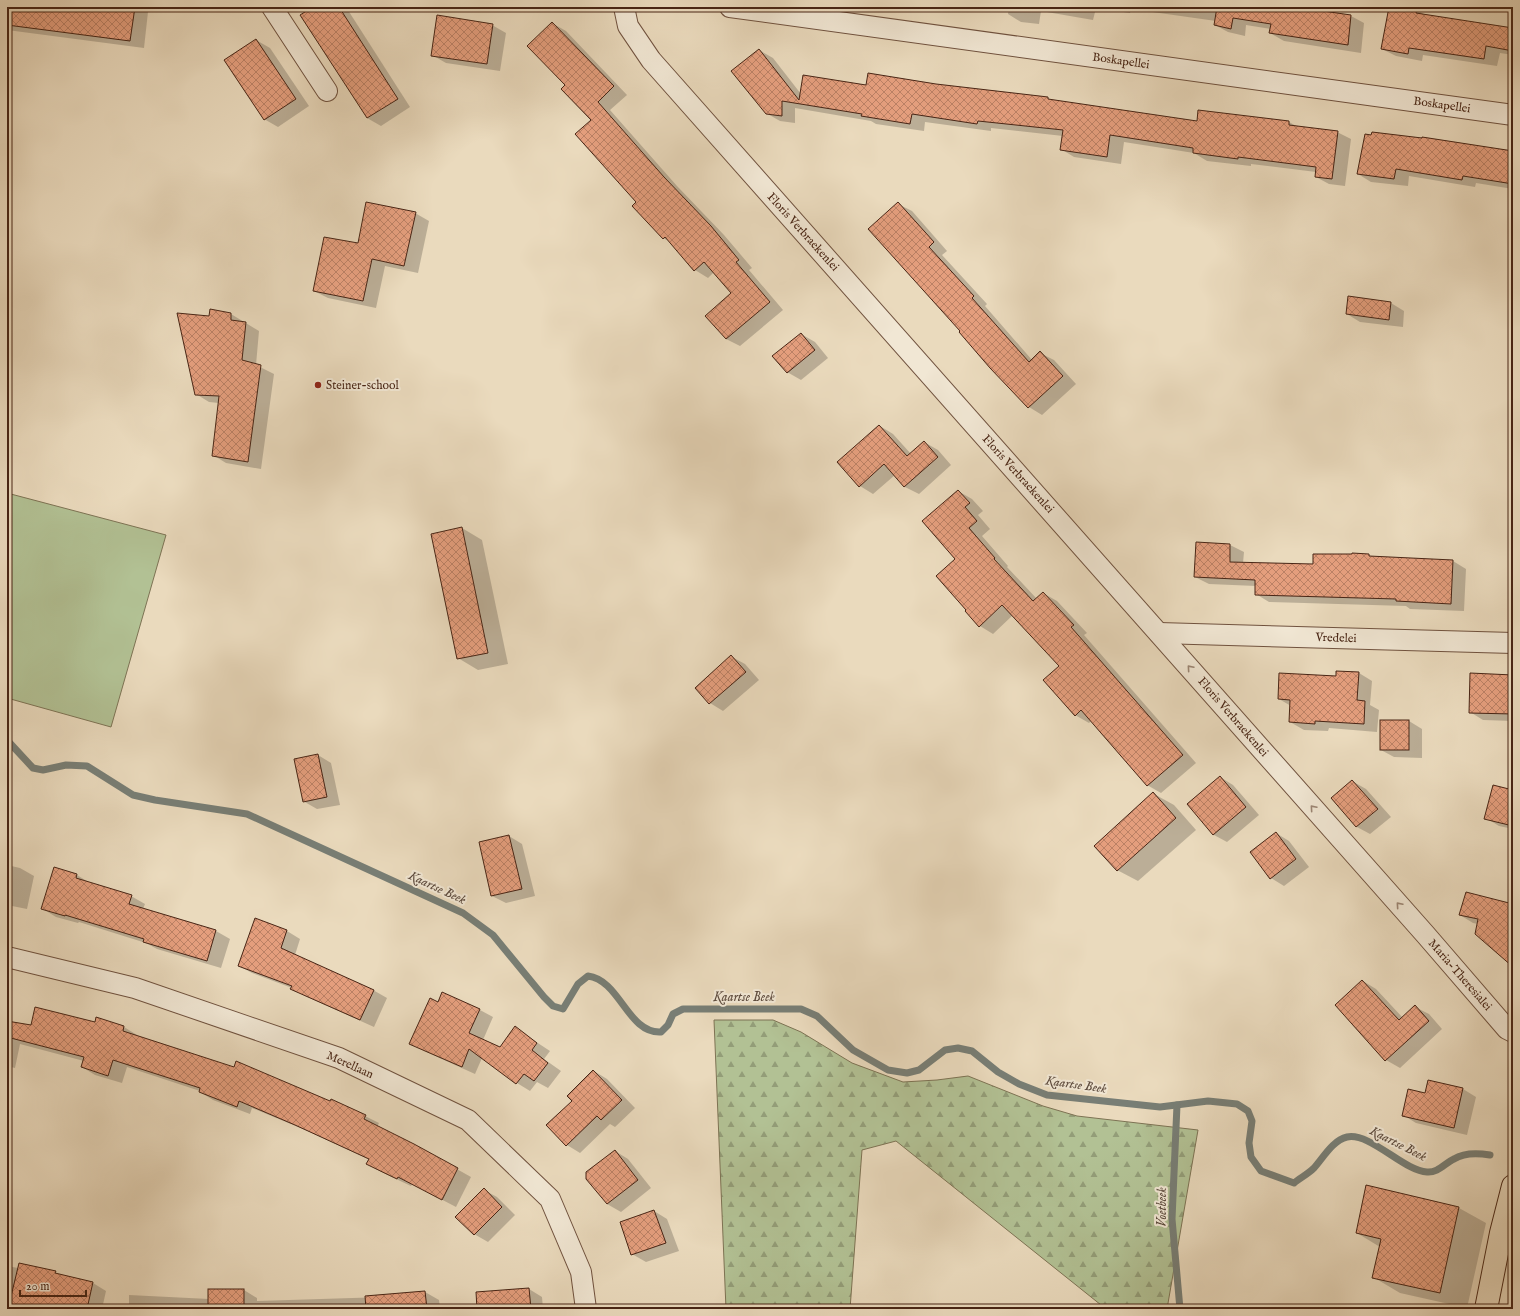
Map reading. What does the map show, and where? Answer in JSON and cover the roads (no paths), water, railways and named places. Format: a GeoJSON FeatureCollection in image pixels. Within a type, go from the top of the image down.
{"type":"FeatureCollection","features":[{"type":"Feature","properties":{"kind":"main road"},"geometry":{"type":"LineString","coordinates":[[1486,1309],[1501,1233],[1513,1186]]}},
{"type":"Feature","properties":{"kind":"street"},"geometry":{"type":"LineString","coordinates":[[272,7],[327,91]]}},
{"type":"Feature","properties":{"kind":"street","name":"Floris Verbraekenlei"},"geometry":{"type":"LineString","coordinates":[[624,7],[628,26],[651,60],[1425,934]]}},
{"type":"Feature","properties":{"kind":"street","name":"Boskapellei"},"geometry":{"type":"LineString","coordinates":[[730,7],[1513,115]]}},
{"type":"Feature","properties":{"kind":"street","name":"Vredelei"},"geometry":{"type":"LineString","coordinates":[[1159,633],[1513,643]]}},
{"type":"Feature","properties":{"kind":"street","name":"Maria-Theresialei"},"geometry":{"type":"LineString","coordinates":[[1425,934],[1507,1029],[1513,1032]]}},
{"type":"Feature","properties":{"kind":"street","name":"Merellaan"},"geometry":{"type":"LineString","coordinates":[[7,957],[135,988],[339,1058],[468,1120],[550,1199],[581,1272],[586,1309]]}},
{"type":"Feature","properties":{"kind":"waterway","name":"Kaartse Beek"},"geometry":{"type":"LineString","coordinates":[[7,740],[33,768],[43,770],[66,765],[87,766],[133,795],[155,800],[247,814],[463,913],[493,935],[544,997],[553,1006],[563,1009],[578,984],[588,976],[599,980],[608,987],[640,1025],[650,1030],[661,1032],[668,1025],[673,1014],[683,1009],[801,1009],[817,1016],[853,1050],[888,1070],[907,1073],[919,1070],[945,1050],[958,1048],[972,1051],[998,1072],[1019,1084],[1047,1095],[1160,1107],[1208,1101],[1237,1104],[1248,1111],[1252,1121],[1249,1143],[1251,1157],[1261,1171],[1294,1183],[1314,1168],[1333,1145],[1347,1137],[1356,1137],[1366,1140],[1408,1165],[1418,1170],[1427,1172],[1435,1171],[1463,1155],[1490,1155]]}},
{"type":"Feature","properties":{"kind":"waterway","name":"Voetbeek"},"geometry":{"type":"LineString","coordinates":[[1177,1105],[1172,1219],[1180,1309]]}},
{"type":"Feature","properties":{"kind":"place","name":"Steiner-school"},"geometry":{"type":"Point","coordinates":[318,385]}}]}
